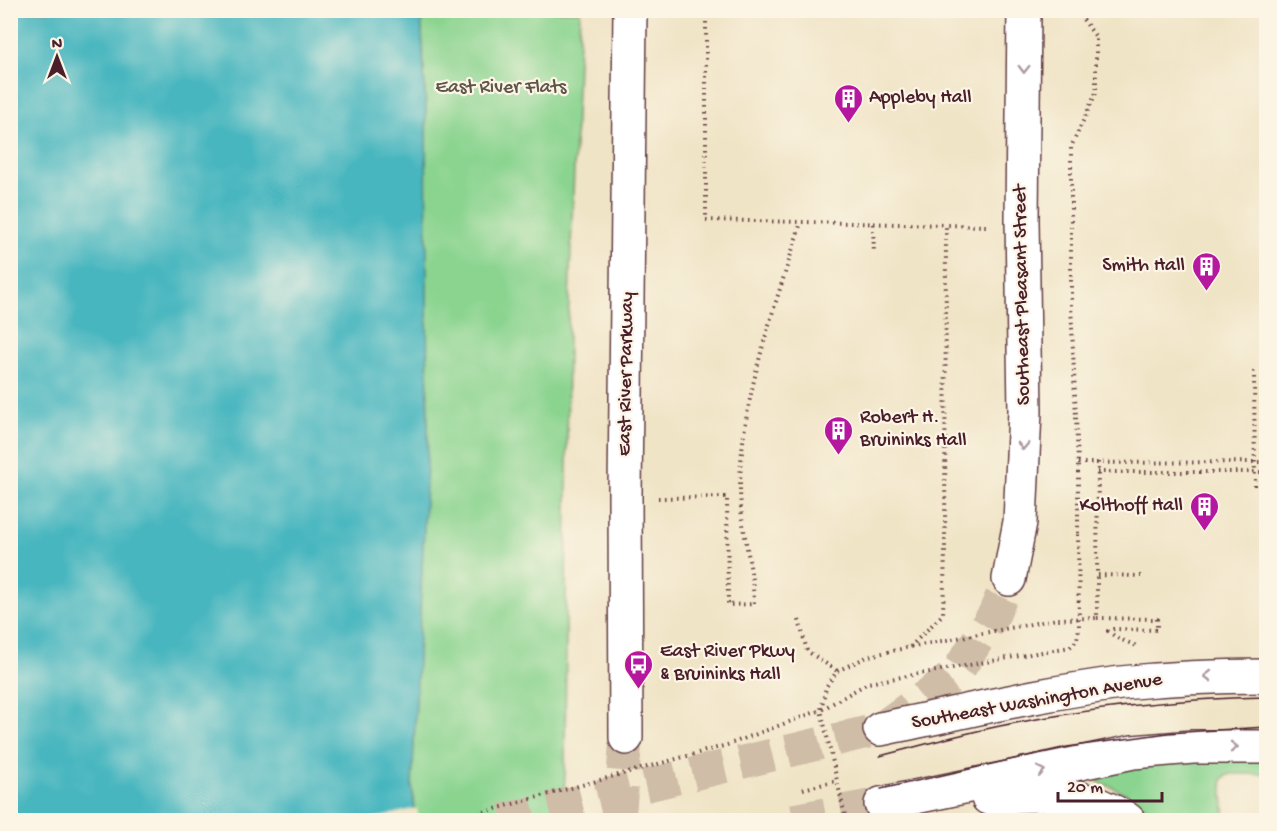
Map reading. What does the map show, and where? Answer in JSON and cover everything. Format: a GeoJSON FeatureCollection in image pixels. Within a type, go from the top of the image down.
{"type":"FeatureCollection","features":[{"type":"Feature","properties":{"kind":"street","name":"East River Parkway"},"geometry":{"type":"LineString","coordinates":[[626,738],[630,10]]}},
{"type":"Feature","properties":{"kind":"street","name":"Southeast Pleasant Street"},"geometry":{"type":"LineString","coordinates":[[1009,579],[1020,522],[1024,411],[1022,220],[1024,10]]}},
{"type":"Feature","properties":{"kind":"street","name":"Southeast Washington Avenue"},"geometry":{"type":"LineString","coordinates":[[880,729],[1119,683],[1193,676],[1266,676]]}},
{"type":"Feature","properties":{"kind":"street"},"geometry":{"type":"LineString","coordinates":[[1128,820],[1097,804],[1074,796],[1047,795],[881,804],[1133,752],[1193,747],[1266,747]]}},
{"type":"Feature","properties":{"kind":"path"},"geometry":{"type":"LineString","coordinates":[[706,10],[706,220],[988,226]]}},
{"type":"Feature","properties":{"kind":"path"},"geometry":{"type":"LineString","coordinates":[[455,820],[727,745],[820,710],[868,683],[1070,647],[1077,640],[1080,619],[1078,463],[1071,304],[1071,147],[1096,93],[1096,37],[1076,10]]}},
{"type":"Feature","properties":{"kind":"path"},"geometry":{"type":"LineString","coordinates":[[657,498],[727,497],[728,605],[754,604],[754,582],[742,524],[740,489],[744,427],[756,370],[801,222]]}},
{"type":"Feature","properties":{"kind":"path"},"geometry":{"type":"LineString","coordinates":[[873,224],[874,254]]}},
{"type":"Feature","properties":{"kind":"path"},"geometry":{"type":"LineString","coordinates":[[910,647],[942,614],[945,553],[946,225]]}},
{"type":"Feature","properties":{"kind":"path"},"geometry":{"type":"LineString","coordinates":[[1254,371],[1256,486]]}},
{"type":"Feature","properties":{"kind":"path"},"geometry":{"type":"LineString","coordinates":[[1097,618],[1098,462]]}},
{"type":"Feature","properties":{"kind":"path"},"geometry":{"type":"LineString","coordinates":[[1078,463],[1266,462]]}},
{"type":"Feature","properties":{"kind":"path"},"geometry":{"type":"LineString","coordinates":[[1097,472],[1266,472]]}},
{"type":"Feature","properties":{"kind":"path"},"geometry":{"type":"LineString","coordinates":[[1097,575],[1141,576]]}},
{"type":"Feature","properties":{"kind":"path"},"geometry":{"type":"LineString","coordinates":[[846,820],[820,710],[826,687],[837,671],[869,656],[1057,619],[1157,619],[1157,630],[1114,629]]}},
{"type":"Feature","properties":{"kind":"path"},"geometry":{"type":"LineString","coordinates":[[799,620],[807,651],[837,671]]}},
{"type":"Feature","properties":{"kind":"path"},"geometry":{"type":"LineString","coordinates":[[803,789],[837,781]]}},
{"type":"Feature","properties":{"kind":"green space","name":"East River Flats"},"geometry":{"type":"Polygon","coordinates":[[[421,11],[580,11],[568,327],[563,820],[416,820],[412,787],[426,114],[421,11]]]}},
{"type":"Feature","properties":{"kind":"green space"},"geometry":{"type":"Polygon","coordinates":[[[1266,758],[1266,774],[1231,774],[1222,780],[1225,820],[1159,820],[1132,797],[1098,782],[1098,773],[1180,759],[1266,758]]]}},
{"type":"Feature","properties":{"kind":"water"},"geometry":{"type":"Polygon","coordinates":[[[10,11],[421,11],[426,114],[428,440],[412,787],[416,820],[11,820],[10,11]]]}},
{"type":"Feature","properties":{"kind":"pier"},"geometry":{"type":"Polygon","coordinates":[[[417,808],[419,820],[369,820],[417,808]]]}},
{"type":"Feature","properties":{"kind":"tunnel"},"geometry":{"type":"LineString","coordinates":[[502,820],[880,729],[956,674],[994,614],[1009,579]]}},
{"type":"Feature","properties":{"kind":"tunnel"},"geometry":{"type":"LineString","coordinates":[[619,820],[626,738]]}},
{"type":"Feature","properties":{"kind":"tunnel"},"geometry":{"type":"LineString","coordinates":[[793,820],[881,804]]}},
{"type":"Feature","properties":{"kind":"tram line"},"geometry":{"type":"LineString","coordinates":[[880,756],[985,729],[1066,714],[1166,702],[1266,697]]}},
{"type":"Feature","properties":{"kind":"tram line"},"geometry":{"type":"LineString","coordinates":[[881,789],[1067,747],[1168,733],[1266,727]]}},
{"type":"Feature","properties":{"kind":"place","name":"Appleby Hall"},"geometry":{"type":"Point","coordinates":[848,124]}},
{"type":"Feature","properties":{"kind":"place","name":"Smith Hall"},"geometry":{"type":"Point","coordinates":[1206,292]}},
{"type":"Feature","properties":{"kind":"place","name":"Robert H. Bruininks Hall"},"geometry":{"type":"Point","coordinates":[839,456]}},
{"type":"Feature","properties":{"kind":"place","name":"Kolthoff Hall"},"geometry":{"type":"Point","coordinates":[1204,532]}},
{"type":"Feature","properties":{"kind":"place","name":"East River Pkwy & Bruininks Hall"},"geometry":{"type":"Point","coordinates":[639,690]}}]}
